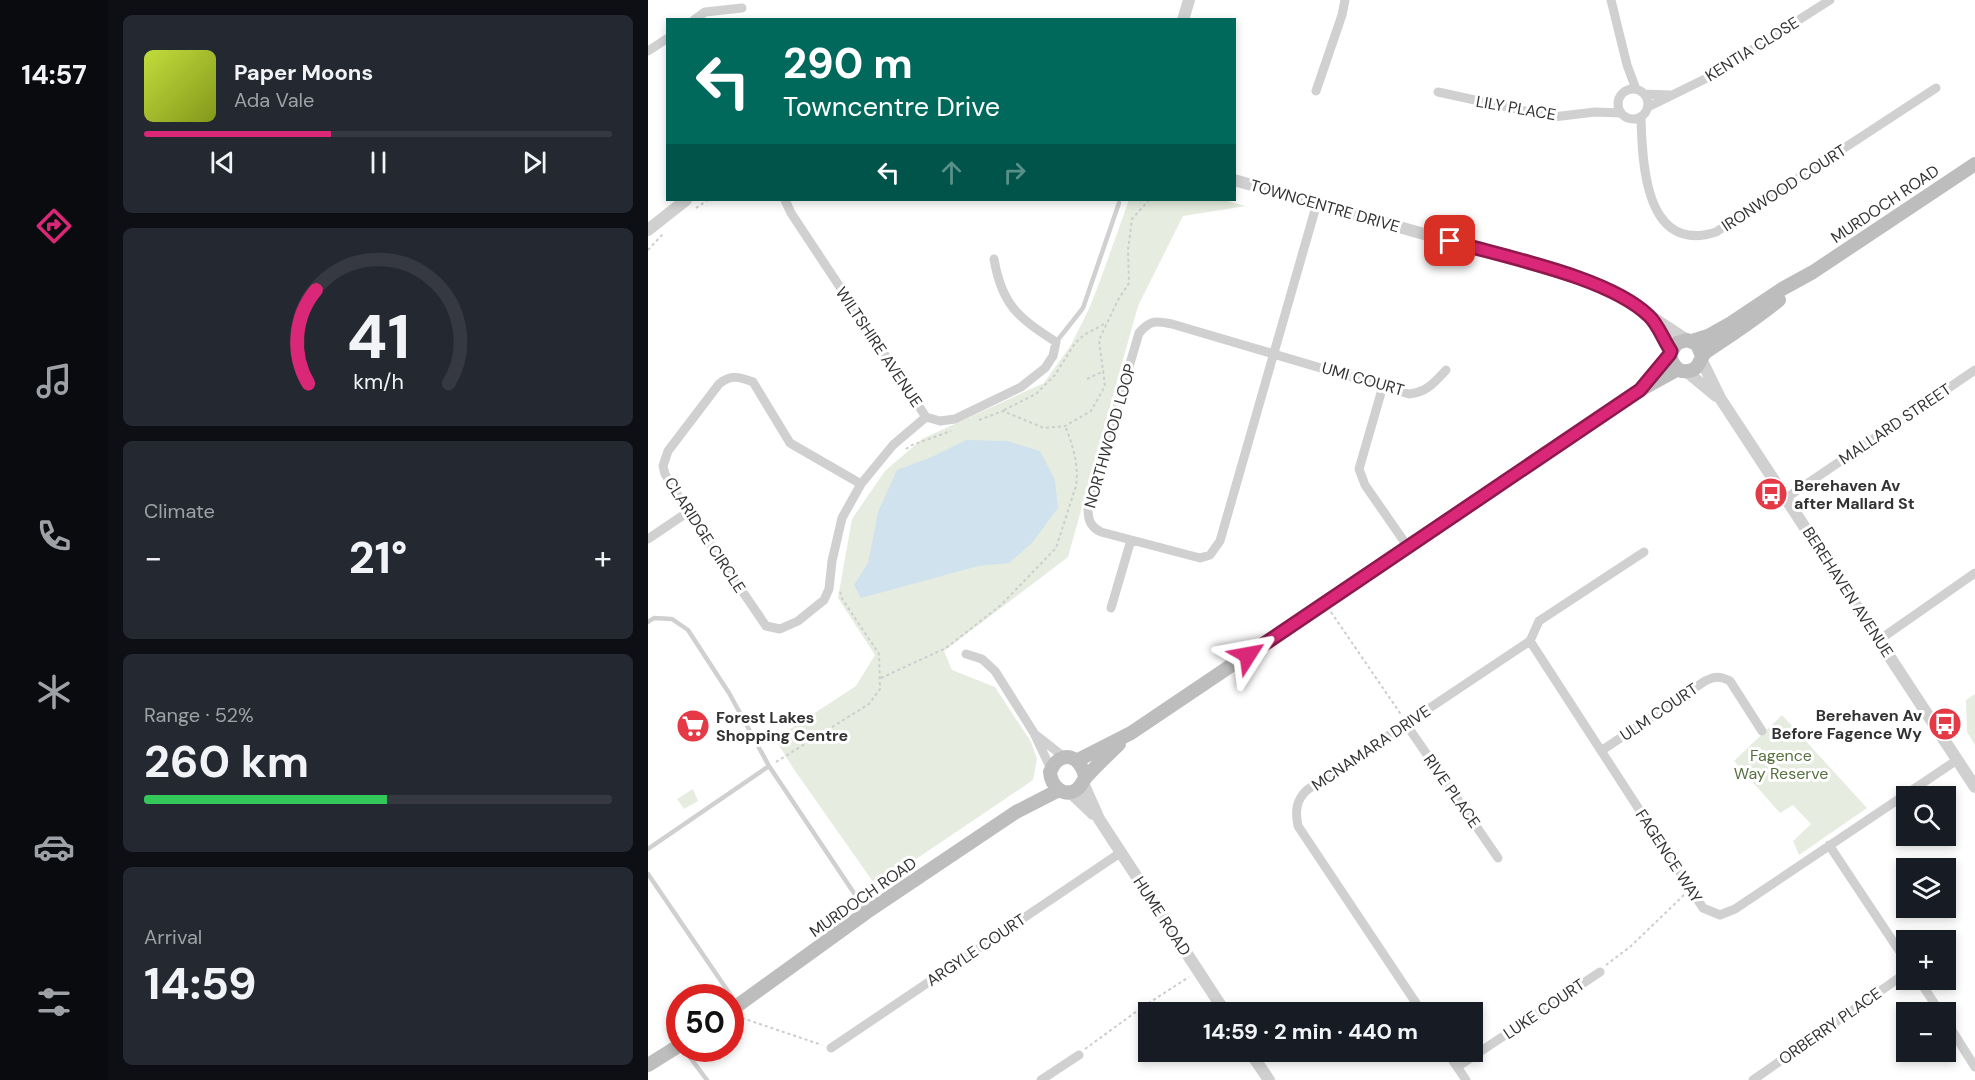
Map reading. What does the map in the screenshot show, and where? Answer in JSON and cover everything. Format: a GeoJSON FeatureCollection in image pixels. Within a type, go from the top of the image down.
{"type":"FeatureCollection","features":[{"type":"Feature","properties":{"kind":"main road","name":"MURDOCH ROAD"},"geometry":{"type":"LineString","coordinates":[[1640,390],[1677,343],[1707,336],[1731,323],[1782,289],[1813,272],[1975,164]]}},
{"type":"Feature","properties":{"kind":"main road","name":"MURDOCH ROAD"},"geometry":{"type":"LineString","coordinates":[[1058,782],[1058,761],[1071,759],[1131,733],[1640,390],[1682,370],[1694,370],[1702,357],[1763,313],[1813,272]]}},
{"type":"Feature","properties":{"kind":"main road"},"geometry":{"type":"LineString","coordinates":[[1690,340],[1700,348],[1702,357]]}},
{"type":"Feature","properties":{"kind":"main road"},"geometry":{"type":"LineString","coordinates":[[1671,353],[1672,363],[1682,370]]}},
{"type":"Feature","properties":{"kind":"main road","name":"MURDOCH ROAD"},"geometry":{"type":"LineString","coordinates":[[1058,782],[1078,789],[1084,780],[1131,733]]}},
{"type":"Feature","properties":{"kind":"main road"},"geometry":{"type":"LineString","coordinates":[[1071,759],[1083,766],[1084,780]]}},
{"type":"Feature","properties":{"kind":"main road","name":"MURDOCH ROAD"},"geometry":{"type":"LineString","coordinates":[[744,1007],[867,912],[1058,782]]}},
{"type":"Feature","properties":{"kind":"main road"},"geometry":{"type":"LineString","coordinates":[[648,1065],[666,1054]]}},
{"type":"Feature","properties":{"kind":"street"},"geometry":{"type":"LineString","coordinates":[[1184,18],[1189,0]]}},
{"type":"Feature","properties":{"kind":"street"},"geometry":{"type":"LineString","coordinates":[[1316,91],[1345,0]]}},
{"type":"Feature","properties":{"kind":"street","name":"IRONWOOD COURT"},"geometry":{"type":"LineString","coordinates":[[1611,0],[1627,65],[1648,107]]}},
{"type":"Feature","properties":{"kind":"street","name":"KENTIA CLOSE"},"geometry":{"type":"LineString","coordinates":[[1648,107],[1711,76],[1830,0]]}},
{"type":"Feature","properties":{"kind":"street"},"geometry":{"type":"LineString","coordinates":[[697,18],[705,12],[742,8]]}},
{"type":"Feature","properties":{"kind":"street"},"geometry":{"type":"LineString","coordinates":[[648,51],[666,39]]}},
{"type":"Feature","properties":{"kind":"street","name":"IRONWOOD COURT"},"geometry":{"type":"LineString","coordinates":[[1627,65],[1621,97],[1625,116],[1641,146]]}},
{"type":"Feature","properties":{"kind":"street","name":"IRONWOOD COURT"},"geometry":{"type":"LineString","coordinates":[[1641,117],[1641,146],[1651,196],[1659,216],[1672,229],[1691,237],[1704,236],[1716,232],[1936,88]]}},
{"type":"Feature","properties":{"kind":"street","name":"LILY PLACE"},"geometry":{"type":"LineString","coordinates":[[1438,92],[1554,117],[1595,112],[1625,116]]}},
{"type":"Feature","properties":{"kind":"street"},"geometry":{"type":"LineString","coordinates":[[1621,97],[1640,92]]}},
{"type":"Feature","properties":{"kind":"street","name":"KENTIA CLOSE"},"geometry":{"type":"LineString","coordinates":[[1640,92],[1673,95]]}},
{"type":"Feature","properties":{"kind":"street","name":"LILY PLACE"},"geometry":{"type":"LineString","coordinates":[[1595,112],[1621,97]]}},
{"type":"Feature","properties":{"kind":"street"},"geometry":{"type":"LineString","coordinates":[[1625,116],[1641,117],[1648,107]]}},
{"type":"Feature","properties":{"kind":"street","name":"TOWNCENTRE DRIVE"},"geometry":{"type":"LineString","coordinates":[[1236,181],[1594,284],[1623,298],[1690,340]]}},
{"type":"Feature","properties":{"kind":"street"},"geometry":{"type":"LineString","coordinates":[[648,230],[685,201]]}},
{"type":"Feature","properties":{"kind":"street","name":"WILTSHIRE AVENUE"},"geometry":{"type":"LineString","coordinates":[[785,201],[926,417],[940,421],[955,419],[1021,387],[1045,368],[1053,356],[1056,342]]}},
{"type":"Feature","properties":{"kind":"street","name":"NORTHWOOD LOOP"},"geometry":{"type":"LineString","coordinates":[[1273,353],[1157,321],[1147,323],[1139,333],[1088,506],[1088,520],[1094,528],[1200,558],[1210,555],[1220,541],[1317,203]]}},
{"type":"Feature","properties":{"kind":"street"},"geometry":{"type":"LineString","coordinates":[[994,259],[996,275],[1007,300],[1023,321],[1056,342]]}},
{"type":"Feature","properties":{"kind":"street","name":"TOWNCENTRE DRIVE"},"geometry":{"type":"LineString","coordinates":[[1651,317],[1671,353]]}},
{"type":"Feature","properties":{"kind":"street","name":"UMI COURT"},"geometry":{"type":"LineString","coordinates":[[1273,353],[1409,394],[1421,393],[1431,387],[1446,370]]}},
{"type":"Feature","properties":{"kind":"street","name":"BEREHAVEN AVENUE"},"geometry":{"type":"LineString","coordinates":[[1702,357],[1720,398],[1975,787]]}},
{"type":"Feature","properties":{"kind":"street","name":"BEREHAVEN AVENUE"},"geometry":{"type":"LineString","coordinates":[[1682,370],[1720,398]]}},
{"type":"Feature","properties":{"kind":"street","name":"MALLARD STREET"},"geometry":{"type":"LineString","coordinates":[[1786,498],[1975,370]]}},
{"type":"Feature","properties":{"kind":"street","name":"CLARIDGE CIRCLE"},"geometry":{"type":"LineString","coordinates":[[861,484],[790,442],[753,382],[736,376],[719,384],[668,451],[663,466],[664,474],[688,512],[766,626],[780,628],[798,621],[824,600],[829,589],[832,561],[842,518],[861,484],[893,445],[926,417]]}},
{"type":"Feature","properties":{"kind":"street"},"geometry":{"type":"LineString","coordinates":[[1383,386],[1359,469],[1365,485],[1408,547]]}},
{"type":"Feature","properties":{"kind":"street"},"geometry":{"type":"LineString","coordinates":[[648,539],[688,512]]}},
{"type":"Feature","properties":{"kind":"street"},"geometry":{"type":"LineString","coordinates":[[1111,608],[1131,540]]}},
{"type":"Feature","properties":{"kind":"street","name":"MCNAMARA DRIVE"},"geometry":{"type":"LineString","coordinates":[[1415,1002],[1303,832],[1296,815],[1300,797],[1307,790],[1530,641],[1539,621],[1644,552]]}},
{"type":"Feature","properties":{"kind":"street"},"geometry":{"type":"LineString","coordinates":[[1879,640],[1975,573]]}},
{"type":"Feature","properties":{"kind":"street","name":"FAGENCE WAY"},"geometry":{"type":"LineString","coordinates":[[1530,641],[1703,908],[1720,915],[1735,909],[1957,760]]}},
{"type":"Feature","properties":{"kind":"street"},"geometry":{"type":"LineString","coordinates":[[966,654],[982,659],[995,671],[1034,733],[1058,782]]}},
{"type":"Feature","properties":{"kind":"street","name":"ULM COURT"},"geometry":{"type":"LineString","coordinates":[[1601,751],[1714,677],[1722,677],[1730,681],[1762,731]]}},
{"type":"Feature","properties":{"kind":"street","name":"RIVE PLACE"},"geometry":{"type":"LineString","coordinates":[[1406,724],[1498,858]]}},
{"type":"Feature","properties":{"kind":"street"},"geometry":{"type":"LineString","coordinates":[[1034,733],[1071,759]]}},
{"type":"Feature","properties":{"kind":"street","name":"HUME ROAD"},"geometry":{"type":"LineString","coordinates":[[1084,780],[1099,819],[1218,1002]]}},
{"type":"Feature","properties":{"kind":"street","name":"HUME ROAD"},"geometry":{"type":"LineString","coordinates":[[1058,782],[1099,819]]}},
{"type":"Feature","properties":{"kind":"street"},"geometry":{"type":"LineString","coordinates":[[1829,845],[1896,946]]}},
{"type":"Feature","properties":{"kind":"street","name":"ARGYLE COURT"},"geometry":{"type":"LineString","coordinates":[[831,1048],[1120,853]]}},
{"type":"Feature","properties":{"kind":"street","name":"LUKE COURT"},"geometry":{"type":"LineString","coordinates":[[1457,1067],[1600,972]]}},
{"type":"Feature","properties":{"kind":"street","name":"ORBERRY PLACE"},"geometry":{"type":"LineString","coordinates":[[1753,1080],[1896,980]]}},
{"type":"Feature","properties":{"kind":"street"},"geometry":{"type":"LineString","coordinates":[[1956,1037],[1975,1067]]}},
{"type":"Feature","properties":{"kind":"street"},"geometry":{"type":"LineString","coordinates":[[1041,1080],[1079,1055]]}},
{"type":"Feature","properties":{"kind":"street"},"geometry":{"type":"LineString","coordinates":[[1257,1062],[1269,1080]]}},
{"type":"Feature","properties":{"kind":"street"},"geometry":{"type":"LineString","coordinates":[[1454,1062],[1466,1080]]}},
{"type":"Feature","properties":{"kind":"lane"},"geometry":{"type":"LineString","coordinates":[[1056,342],[1083,308],[1119,203]]}},
{"type":"Feature","properties":{"kind":"lane"},"geometry":{"type":"LineString","coordinates":[[648,622],[654,618],[672,619],[688,630],[729,693],[769,766],[867,912]]}},
{"type":"Feature","properties":{"kind":"lane"},"geometry":{"type":"LineString","coordinates":[[648,849],[769,766]]}},
{"type":"Feature","properties":{"kind":"lane"},"geometry":{"type":"LineString","coordinates":[[648,874],[719,984]]}},
{"type":"Feature","properties":{"kind":"lane"},"geometry":{"type":"LineString","coordinates":[[694,1062],[707,1080]]}},
{"type":"Feature","properties":{"kind":"path"},"geometry":{"type":"LineString","coordinates":[[978,421],[1003,411],[1044,428],[1065,426],[1091,411],[1105,386],[1099,340],[1118,300],[1129,283],[1128,250],[1132,219],[1148,201]]}},
{"type":"Feature","properties":{"kind":"path"},"geometry":{"type":"LineString","coordinates":[[1087,379],[1104,371]]}},
{"type":"Feature","properties":{"kind":"path"},"geometry":{"type":"LineString","coordinates":[[881,678],[946,648],[1001,605],[1056,548],[1078,475],[1065,426]]}},
{"type":"Feature","properties":{"kind":"path"},"geometry":{"type":"LineString","coordinates":[[905,450],[912,445],[960,428]]}},
{"type":"Feature","properties":{"kind":"path"},"geometry":{"type":"LineString","coordinates":[[769,766],[869,704],[880,689],[879,654],[841,597],[840,588]]}},
{"type":"Feature","properties":{"kind":"path"},"geometry":{"type":"LineString","coordinates":[[1325,603],[1406,724]]}},
{"type":"Feature","properties":{"kind":"path"},"geometry":{"type":"LineString","coordinates":[[1600,972],[1607,963],[1631,946],[1682,896],[1692,890]]}},
{"type":"Feature","properties":{"kind":"path"},"geometry":{"type":"LineString","coordinates":[[1079,1055],[1100,1037],[1191,976]]}},
{"type":"Feature","properties":{"kind":"path"},"geometry":{"type":"LineString","coordinates":[[744,1015],[831,1048]]}},
{"type":"Feature","properties":{"kind":"green space"},"geometry":{"type":"Polygon","coordinates":[[[1129,201],[1227,201],[1246,206],[1183,216],[1138,306],[1068,557],[944,651],[952,670],[995,687],[1031,742],[1037,759],[1033,780],[876,886],[775,739],[856,686],[875,655],[838,598],[852,519],[885,471],[922,439],[1044,383],[1071,345],[1100,281],[1129,201]]]}},
{"type":"Feature","properties":{"kind":"green space"},"geometry":{"type":"Polygon","coordinates":[[[1975,694],[1975,745],[1967,732],[1966,700],[1975,694]]]}},
{"type":"Feature","properties":{"kind":"green space","name":"Fagence Way Reserve"},"geometry":{"type":"Polygon","coordinates":[[[1782,715],[1867,808],[1799,855],[1793,841],[1811,824],[1793,805],[1780,813],[1734,761],[1782,715]]]}},
{"type":"Feature","properties":{"kind":"green space"},"geometry":{"type":"Polygon","coordinates":[[[693,789],[698,801],[684,809],[677,799],[693,789]]]}},
{"type":"Feature","properties":{"kind":"water"},"geometry":{"type":"Polygon","coordinates":[[[966,440],[1007,441],[1040,451],[1055,480],[1058,508],[1032,543],[1009,563],[978,566],[861,598],[854,585],[868,563],[878,512],[897,470],[934,456],[966,440]]]}},
{"type":"Feature","properties":{"kind":"place","name":"Berehaven Av after Mallard St"},"geometry":{"type":"Point","coordinates":[1771,494]}},
{"type":"Feature","properties":{"kind":"place","name":"Berehaven Av Before Fagence Wy"},"geometry":{"type":"Point","coordinates":[1945,724]}},
{"type":"Feature","properties":{"kind":"place","name":"Forest Lakes Shopping Centre"},"geometry":{"type":"Point","coordinates":[693,726]}},
{"type":"Feature","properties":{"kind":"route"},"geometry":{"type":"LineString","coordinates":[[1248,655],[1640,390],[1670,354],[1671,351],[1651,317],[1623,298],[1594,284],[1561,273],[1450,241]]}}]}
